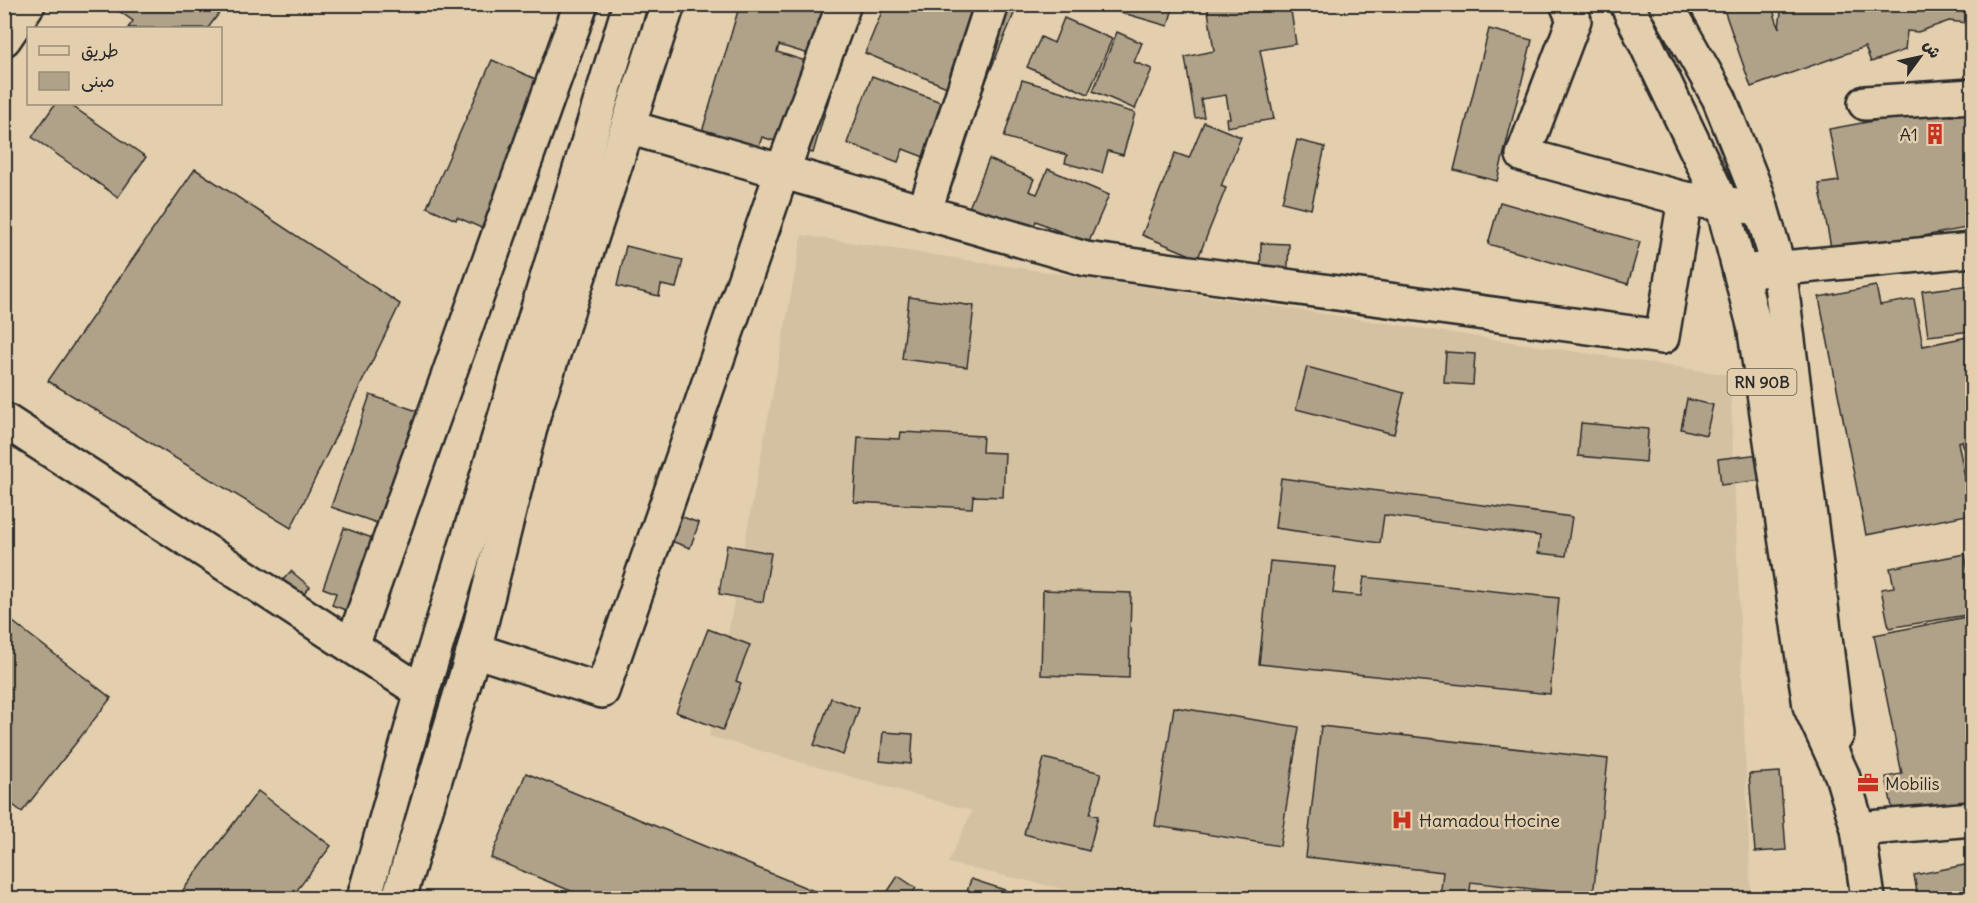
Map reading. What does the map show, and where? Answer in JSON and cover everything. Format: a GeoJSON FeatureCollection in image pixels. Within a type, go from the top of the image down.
{"type":"FeatureCollection","features":[{"type":"Feature","properties":{"kind":"street"},"geometry":{"type":"LineString","coordinates":[[4,39],[28,4]]}},
{"type":"Feature","properties":{"kind":"street"},"geometry":{"type":"LineString","coordinates":[[352,646],[582,4]]}},
{"type":"Feature","properties":{"kind":"street"},"geometry":{"type":"LineString","coordinates":[[364,898],[422,692],[630,4]]}},
{"type":"Feature","properties":{"kind":"street"},"geometry":{"type":"LineString","coordinates":[[399,898],[474,650],[534,412],[668,4]]}},
{"type":"Feature","properties":{"kind":"street"},"geometry":{"type":"LineString","coordinates":[[474,650],[602,691],[782,172],[844,4]]}},
{"type":"Feature","properties":{"kind":"street"},"geometry":{"type":"LineString","coordinates":[[924,213],[992,4]]}},
{"type":"Feature","properties":{"kind":"street"},"geometry":{"type":"LineString","coordinates":[[1567,4],[1574,20],[1523,155],[1685,199],[1761,208]]}},
{"type":"Feature","properties":{"kind":"street","name":"RN 90B"},"geometry":{"type":"LineString","coordinates":[[1627,4],[1722,203],[1754,324],[1810,706],[1842,775],[1858,829],[1868,898]]}},
{"type":"Feature","properties":{"kind":"street","name":"RN 90B"},"geometry":{"type":"LineString","coordinates":[[1666,4],[1719,98],[1761,208],[1779,268],[1842,775]]}},
{"type":"Feature","properties":{"kind":"street"},"geometry":{"type":"LineString","coordinates":[[1865,103],[1972,96]]}},
{"type":"Feature","properties":{"kind":"street"},"geometry":{"type":"LineString","coordinates":[[628,127],[1086,259],[1662,337],[1685,199]]}},
{"type":"Feature","properties":{"kind":"street"},"geometry":{"type":"LineString","coordinates":[[1740,272],[1972,250]]}},
{"type":"Feature","properties":{"kind":"street"},"geometry":{"type":"LineString","coordinates":[[4,420],[422,692]]}},
{"type":"Feature","properties":{"kind":"street"},"geometry":{"type":"LineString","coordinates":[[1858,829],[1972,819]]}},
{"type":"Feature","properties":{"kind":"shaded area"},"geometry":{"type":"Polygon","coordinates":[[[802,235],[1730,375],[1751,898],[1098,898],[948,863],[972,811],[709,736],[802,235]]]}},
{"type":"Feature","properties":{"kind":"building"},"geometry":{"type":"Polygon","coordinates":[[[118,4],[226,4],[209,27],[129,27],[133,21],[115,8],[118,4]]]}},
{"type":"Feature","properties":{"kind":"building"},"geometry":{"type":"Polygon","coordinates":[[[740,4],[859,4],[841,64],[779,45],[777,52],[837,71],[813,153],[762,137],[758,149],[702,132],[740,4]]]}},
{"type":"Feature","properties":{"kind":"building"},"geometry":{"type":"Polygon","coordinates":[[[885,4],[1018,4],[978,100],[865,53],[885,4]]]}},
{"type":"Feature","properties":{"kind":"building"},"geometry":{"type":"Polygon","coordinates":[[[1092,4],[1174,4],[1168,26],[1092,4]]]}},
{"type":"Feature","properties":{"kind":"building"},"geometry":{"type":"Polygon","coordinates":[[[1207,4],[1243,4],[1244,10],[1290,4],[1296,44],[1260,50],[1274,119],[1227,127],[1226,118],[1230,118],[1226,95],[1201,99],[1204,117],[1195,118],[1185,57],[1214,51],[1207,4]]]}},
{"type":"Feature","properties":{"kind":"building"},"geometry":{"type":"Polygon","coordinates":[[[1722,4],[1771,4],[1779,28],[1782,4],[1972,4],[1972,21],[1967,23],[1949,21],[1918,32],[1907,31],[1905,50],[1871,62],[1865,47],[1751,87],[1722,4]]]}},
{"type":"Feature","properties":{"kind":"building"},"geometry":{"type":"Polygon","coordinates":[[[1064,18],[1112,39],[1088,94],[1027,67],[1041,37],[1054,43],[1064,18]]]}},
{"type":"Feature","properties":{"kind":"building"},"geometry":{"type":"Polygon","coordinates":[[[1489,29],[1532,40],[1497,181],[1454,170],[1489,29]]]}},
{"type":"Feature","properties":{"kind":"building"},"geometry":{"type":"Polygon","coordinates":[[[1117,32],[1142,43],[1134,62],[1152,69],[1135,109],[1093,91],[1117,32]]]}},
{"type":"Feature","properties":{"kind":"building"},"geometry":{"type":"Polygon","coordinates":[[[492,60],[561,90],[497,235],[457,217],[456,220],[427,207],[492,60]]]}},
{"type":"Feature","properties":{"kind":"building"},"geometry":{"type":"Polygon","coordinates":[[[872,76],[975,115],[955,169],[903,149],[898,162],[847,143],[872,76]]]}},
{"type":"Feature","properties":{"kind":"building"},"geometry":{"type":"Polygon","coordinates":[[[1022,80],[1135,113],[1123,155],[1108,151],[1102,173],[1065,163],[1067,155],[1004,137],[1022,80]]]}},
{"type":"Feature","properties":{"kind":"building"},"geometry":{"type":"Polygon","coordinates":[[[54,105],[70,105],[146,157],[118,197],[32,137],[54,105]]]}},
{"type":"Feature","properties":{"kind":"building","name":"A1"},"geometry":{"type":"Polygon","coordinates":[[[1972,106],[1972,203],[1902,206],[1896,111],[1972,106]]]}},
{"type":"Feature","properties":{"kind":"building"},"geometry":{"type":"Polygon","coordinates":[[[1950,107],[1951,116],[1972,112],[1972,227],[1832,253],[1819,184],[1839,181],[1829,129],[1950,107]]]}},
{"type":"Feature","properties":{"kind":"building"},"geometry":{"type":"Polygon","coordinates":[[[1204,122],[1241,137],[1221,186],[1226,188],[1198,258],[1142,235],[1175,153],[1189,158],[1204,122]]]}},
{"type":"Feature","properties":{"kind":"building"},"geometry":{"type":"Polygon","coordinates":[[[1297,140],[1325,147],[1311,209],[1282,202],[1297,140]]]}},
{"type":"Feature","properties":{"kind":"building"},"geometry":{"type":"Polygon","coordinates":[[[989,159],[1034,179],[1029,191],[1037,194],[1048,169],[1109,195],[1088,244],[1036,221],[1028,241],[966,215],[989,159]]]}},
{"type":"Feature","properties":{"kind":"building"},"geometry":{"type":"Polygon","coordinates":[[[195,169],[400,304],[291,528],[48,381],[195,169]]]}},
{"type":"Feature","properties":{"kind":"building"},"geometry":{"type":"Polygon","coordinates":[[[1500,202],[1640,242],[1628,284],[1488,244],[1500,202]]]}},
{"type":"Feature","properties":{"kind":"building"},"geometry":{"type":"Polygon","coordinates":[[[1261,243],[1289,244],[1287,285],[1260,284],[1261,243]]]}},
{"type":"Feature","properties":{"kind":"building"},"geometry":{"type":"Polygon","coordinates":[[[626,246],[683,260],[676,288],[661,285],[659,296],[617,286],[626,246]]]}},
{"type":"Feature","properties":{"kind":"building"},"geometry":{"type":"Polygon","coordinates":[[[1972,285],[1972,331],[1928,336],[1922,291],[1972,285]]]}},
{"type":"Feature","properties":{"kind":"building"},"geometry":{"type":"Polygon","coordinates":[[[1876,286],[1880,305],[1914,299],[1923,346],[1972,336],[1972,490],[1962,441],[1958,442],[1972,514],[1866,535],[1819,297],[1876,286]]]}},
{"type":"Feature","properties":{"kind":"building"},"geometry":{"type":"Polygon","coordinates":[[[909,297],[974,306],[967,367],[902,359],[909,297]]]}},
{"type":"Feature","properties":{"kind":"building"},"geometry":{"type":"Polygon","coordinates":[[[1446,352],[1475,354],[1473,385],[1444,383],[1446,352]]]}},
{"type":"Feature","properties":{"kind":"building"},"geometry":{"type":"Polygon","coordinates":[[[1307,367],[1404,393],[1394,434],[1296,409],[1307,367]]]}},
{"type":"Feature","properties":{"kind":"building"},"geometry":{"type":"Polygon","coordinates":[[[370,395],[429,415],[359,615],[332,605],[336,593],[323,588],[344,528],[375,539],[380,524],[331,507],[370,395]]]}},
{"type":"Feature","properties":{"kind":"building"},"geometry":{"type":"Polygon","coordinates":[[[1687,399],[1713,405],[1706,435],[1681,429],[1687,399]]]}},
{"type":"Feature","properties":{"kind":"building"},"geometry":{"type":"Polygon","coordinates":[[[1581,423],[1648,429],[1646,462],[1578,456],[1581,423]]]}},
{"type":"Feature","properties":{"kind":"building"},"geometry":{"type":"Polygon","coordinates":[[[901,432],[983,436],[982,452],[1005,453],[1003,497],[973,496],[972,508],[854,502],[858,437],[900,439],[901,432]]]}},
{"type":"Feature","properties":{"kind":"building"},"geometry":{"type":"Polygon","coordinates":[[[1760,454],[1763,480],[1721,485],[1718,459],[1760,454]]]}},
{"type":"Feature","properties":{"kind":"building"},"geometry":{"type":"Polygon","coordinates":[[[1281,478],[1572,517],[1566,556],[1538,553],[1540,536],[1384,515],[1380,543],[1275,528],[1281,478]]]}},
{"type":"Feature","properties":{"kind":"building"},"geometry":{"type":"Polygon","coordinates":[[[664,510],[699,523],[690,548],[655,535],[664,510]]]}},
{"type":"Feature","properties":{"kind":"building"},"geometry":{"type":"Polygon","coordinates":[[[727,545],[771,553],[763,602],[719,594],[727,545]]]}},
{"type":"Feature","properties":{"kind":"building"},"geometry":{"type":"Polygon","coordinates":[[[1965,554],[1972,593],[1972,614],[1889,628],[1881,589],[1894,587],[1890,568],[1965,554]]]}},
{"type":"Feature","properties":{"kind":"building"},"geometry":{"type":"Polygon","coordinates":[[[1270,561],[1336,567],[1333,593],[1361,596],[1364,577],[1559,598],[1550,694],[1259,664],[1270,561]]]}},
{"type":"Feature","properties":{"kind":"building"},"geometry":{"type":"Polygon","coordinates":[[[291,571],[310,587],[302,596],[283,580],[291,571]]]}},
{"type":"Feature","properties":{"kind":"building"},"geometry":{"type":"Polygon","coordinates":[[[1043,590],[1131,593],[1129,678],[1041,675],[1043,590]]]}},
{"type":"Feature","properties":{"kind":"building"},"geometry":{"type":"Polygon","coordinates":[[[4,615],[111,698],[22,812],[4,798],[4,615]]]}},
{"type":"Feature","properties":{"kind":"building"},"geometry":{"type":"Polygon","coordinates":[[[1966,617],[1972,651],[1972,822],[1896,827],[1886,777],[1902,774],[1874,635],[1966,617]]]}},
{"type":"Feature","properties":{"kind":"building"},"geometry":{"type":"Polygon","coordinates":[[[708,629],[750,645],[736,681],[741,683],[723,730],[676,712],[708,629]]]}},
{"type":"Feature","properties":{"kind":"building"},"geometry":{"type":"Polygon","coordinates":[[[831,698],[859,708],[843,755],[814,745],[831,698]]]}},
{"type":"Feature","properties":{"kind":"building"},"geometry":{"type":"Polygon","coordinates":[[[1174,707],[1299,727],[1280,846],[1155,826],[1174,707]]]}},
{"type":"Feature","properties":{"kind":"building"},"geometry":{"type":"Polygon","coordinates":[[[1321,726],[1608,759],[1593,896],[1471,882],[1469,898],[1440,898],[1443,872],[1306,857],[1321,726]]]}},
{"type":"Feature","properties":{"kind":"building"},"geometry":{"type":"Polygon","coordinates":[[[883,732],[913,734],[911,764],[880,761],[883,732]]]}},
{"type":"Feature","properties":{"kind":"building"},"geometry":{"type":"Polygon","coordinates":[[[1044,758],[1101,773],[1090,814],[1098,816],[1089,851],[1024,834],[1044,758]]]}},
{"type":"Feature","properties":{"kind":"building"},"geometry":{"type":"Polygon","coordinates":[[[1780,772],[1786,850],[1755,852],[1749,774],[1780,772]]]}},
{"type":"Feature","properties":{"kind":"building"},"geometry":{"type":"Polygon","coordinates":[[[526,773],[831,898],[588,898],[491,858],[526,773]]]}},
{"type":"Feature","properties":{"kind":"building"},"geometry":{"type":"Polygon","coordinates":[[[258,791],[331,846],[291,898],[177,898],[258,791]]]}},
{"type":"Feature","properties":{"kind":"building"},"geometry":{"type":"Polygon","coordinates":[[[1970,864],[1972,898],[1918,898],[1914,875],[1970,864]]]}},
{"type":"Feature","properties":{"kind":"building"},"geometry":{"type":"Polygon","coordinates":[[[898,876],[916,888],[909,898],[884,897],[898,876]]]}},
{"type":"Feature","properties":{"kind":"building"},"geometry":{"type":"Polygon","coordinates":[[[971,879],[1017,894],[1015,898],[965,898],[971,879]]]}},
{"type":"Feature","properties":{"kind":"place","name":"A1"},"geometry":{"type":"Point","coordinates":[1935,134]}},
{"type":"Feature","properties":{"kind":"place","name":"Mobilis"},"geometry":{"type":"Point","coordinates":[1868,783]}},
{"type":"Feature","properties":{"kind":"place","name":"Hamadou Hocine"},"geometry":{"type":"Point","coordinates":[1402,820]}}]}
